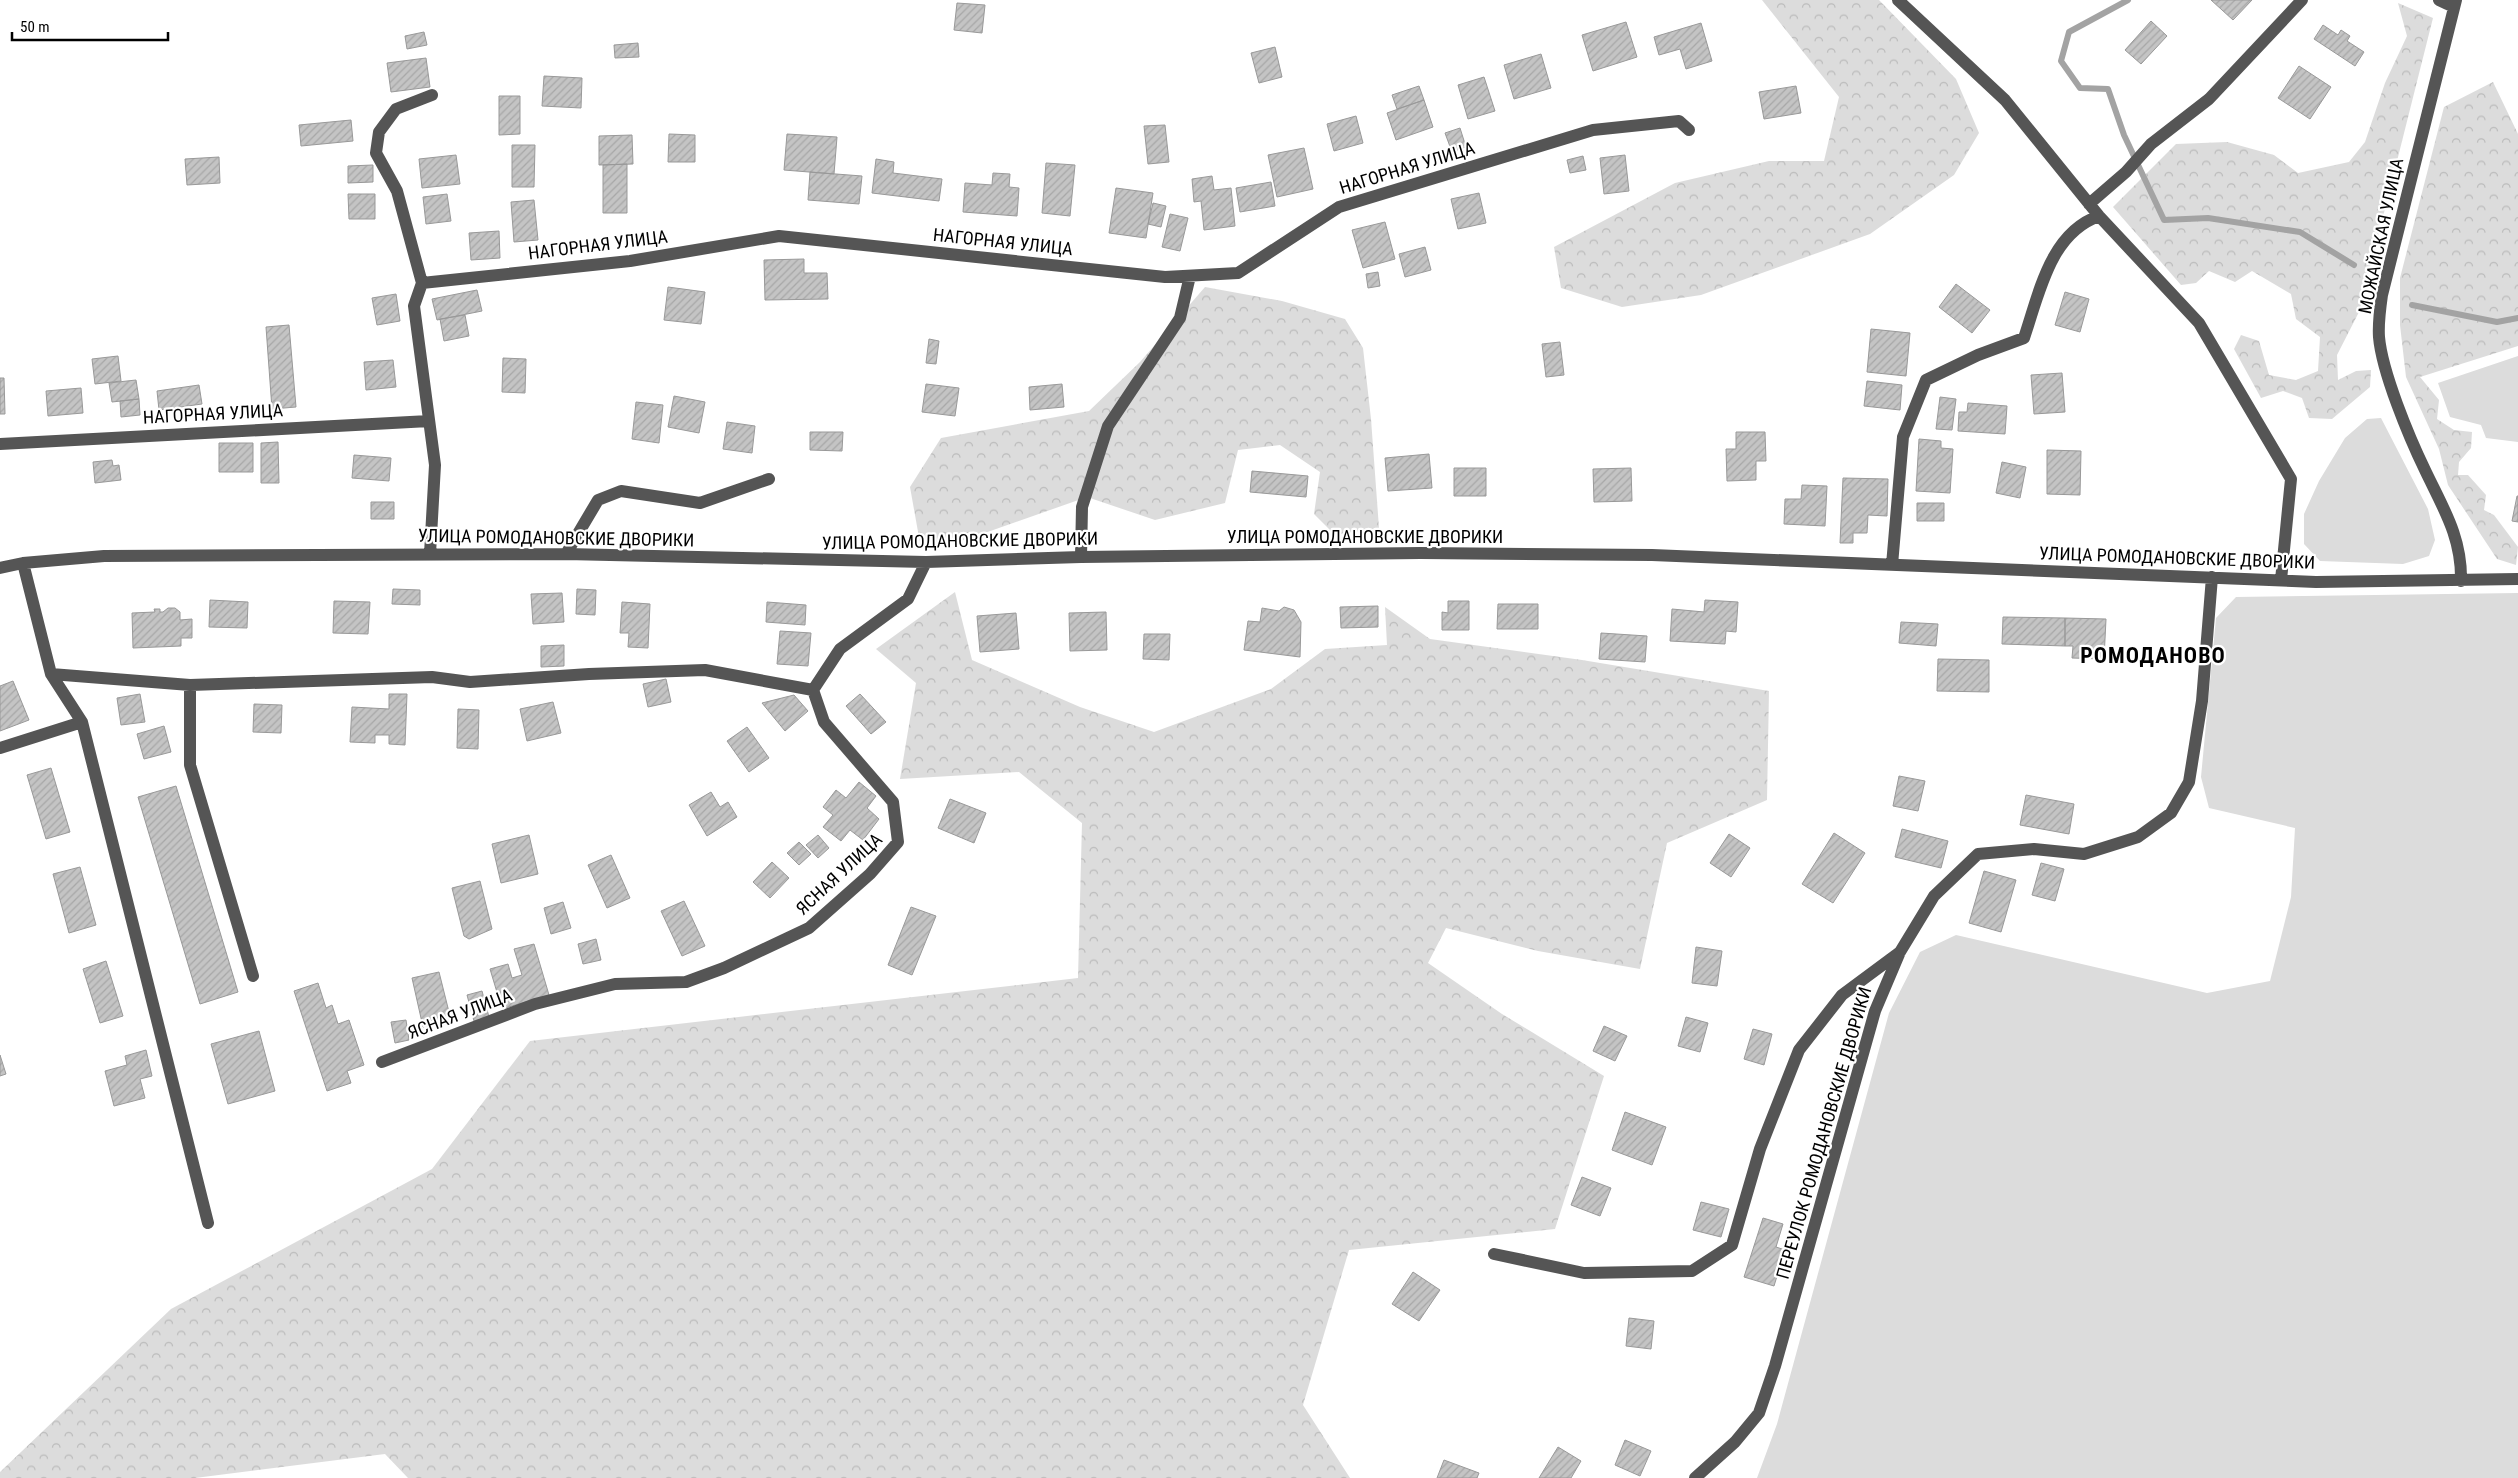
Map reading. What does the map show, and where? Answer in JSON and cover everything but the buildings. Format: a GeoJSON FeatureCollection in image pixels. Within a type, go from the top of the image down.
{"type":"FeatureCollection","features":[{"type":"Feature","properties":{"kind":"street"},"geometry":{"type":"LineString","coordinates":[[1898,0],[2004,100],[2098,216],[2199,323],[2291,479],[2281,580]]}},
{"type":"Feature","properties":{"kind":"street"},"geometry":{"type":"LineString","coordinates":[[2089,204],[2126,172],[2151,144],[2209,99],[2302,0]]}},
{"type":"Feature","properties":{"kind":"street","name":"МОЖАЙСКАЯ УЛИЦА"},"geometry":{"type":"LineString","coordinates":[[2439,0],[2455,3],[2382,295],[2379,338],[2384,360],[2417,452],[2452,526],[2461,558],[2461,581]]}},
{"type":"Feature","properties":{"kind":"street"},"geometry":{"type":"LineString","coordinates":[[430,554],[435,466],[414,306],[422,284],[397,191],[376,153],[379,132],[396,109],[432,95]]}},
{"type":"Feature","properties":{"kind":"street","name":"НАГОРНАЯ УЛИЦА"},"geometry":{"type":"LineString","coordinates":[[422,284],[630,261],[779,236],[1165,277],[1238,273],[1339,207],[1593,130],[1680,121],[1689,130]]}},
{"type":"Feature","properties":{"kind":"street"},"geometry":{"type":"LineString","coordinates":[[1892,565],[1903,437],[1926,380],[1978,355],[2024,338],[2048,270],[2067,236],[2083,222],[2098,216]]}},
{"type":"Feature","properties":{"kind":"street"},"geometry":{"type":"LineString","coordinates":[[1081,556],[1082,508],[1108,426],[1180,318],[1190,276]]}},
{"type":"Feature","properties":{"kind":"street","name":"НАГОРНАЯ УЛИЦА"},"geometry":{"type":"LineString","coordinates":[[0,444],[429,420]]}},
{"type":"Feature","properties":{"kind":"street"},"geometry":{"type":"LineString","coordinates":[[566,554],[598,500],[621,492],[700,503],[769,479]]}},
{"type":"Feature","properties":{"kind":"street","name":"УЛИЦА РОМОДАНОВСКИЕ ДВОРИКИ"},"geometry":{"type":"LineString","coordinates":[[0,568],[23,563],[104,556],[566,554],[926,562],[1081,556],[1421,553],[1623,555],[2281,580],[2461,581],[2518,579]]}},
{"type":"Feature","properties":{"kind":"street"},"geometry":{"type":"LineString","coordinates":[[51,674],[190,685],[432,677],[470,682],[589,674],[705,670],[813,690],[840,648],[908,599],[926,562]]}},
{"type":"Feature","properties":{"kind":"street"},"geometry":{"type":"LineString","coordinates":[[23,563],[51,674],[82,722],[208,1222]]}},
{"type":"Feature","properties":{"kind":"street","name":"ПЕРЕУЛОК РОМОДАНОВСКИЕ ДВОРИКИ"},"geometry":{"type":"LineString","coordinates":[[1695,1478],[1735,1442],[1759,1413],[1775,1366],[1875,1011],[1900,952],[1934,896],[1978,854],[2034,849],[2084,854],[2138,837],[2171,813],[2189,782],[2202,701],[2212,577]]}},
{"type":"Feature","properties":{"kind":"street"},"geometry":{"type":"LineString","coordinates":[[190,685],[190,764],[253,976]]}},
{"type":"Feature","properties":{"kind":"street","name":"ЯСНАЯ УЛИЦА"},"geometry":{"type":"LineString","coordinates":[[382,1062],[535,1004],[614,984],[686,982],[724,968],[809,928],[870,874],[898,842],[893,802],[824,722],[813,690]]}},
{"type":"Feature","properties":{"kind":"street"},"geometry":{"type":"LineString","coordinates":[[0,748],[82,722]]}},
{"type":"Feature","properties":{"kind":"street"},"geometry":{"type":"LineString","coordinates":[[1494,1254],[1584,1272],[1692,1271],[1732,1246],[1760,1150],[1799,1050],[1842,996],[1900,952]]}},
{"type":"Feature","properties":{"kind":"green space"},"geometry":{"type":"Polygon","coordinates":[[[1762,0],[1879,0],[1956,79],[1979,133],[1954,175],[1870,234],[1701,295],[1622,307],[1561,288],[1554,247],[1675,183],[1769,161],[1824,161],[1839,97],[1762,0]]]}},
{"type":"Feature","properties":{"kind":"green space"},"geometry":{"type":"Polygon","coordinates":[[[2398,3],[2433,18],[2359,312],[2337,355],[2338,380],[2356,371],[2371,370],[2370,387],[2332,419],[2309,418],[2302,398],[2283,391],[2261,398],[2234,349],[2241,335],[2259,341],[2269,375],[2296,380],[2318,371],[2320,337],[2296,319],[2291,294],[2252,271],[2235,282],[2209,271],[2196,283],[2181,285],[2113,207],[2176,144],[2227,142],[2274,155],[2298,173],[2349,162],[2365,142],[2385,83],[2407,36],[2398,3]]]}},
{"type":"Feature","properties":{"kind":"green space"},"geometry":{"type":"Polygon","coordinates":[[[2493,82],[2518,134],[2518,346],[2420,377],[2439,400],[2437,419],[2454,430],[2472,432],[2471,448],[2459,462],[2458,475],[2468,475],[2486,495],[2484,510],[2494,515],[2518,547],[2516,565],[2497,559],[2448,485],[2439,449],[2406,377],[2400,325],[2400,278],[2444,107],[2493,82]]]}},
{"type":"Feature","properties":{"kind":"green space"},"geometry":{"type":"Polygon","coordinates":[[[1205,287],[1282,301],[1345,319],[1363,348],[1371,419],[1379,528],[1335,535],[1314,514],[1320,472],[1280,445],[1238,450],[1225,503],[1155,520],[1087,497],[965,540],[920,543],[910,487],[941,438],[1089,411],[1140,362],[1205,287]]]}},
{"type":"Feature","properties":{"kind":"green space"},"geometry":{"type":"Polygon","coordinates":[[[2518,356],[2518,442],[2486,438],[2481,425],[2450,417],[2438,383],[2518,356]]]}},
{"type":"Feature","properties":{"kind":"green space"},"geometry":{"type":"Polygon","coordinates":[[[2381,418],[2428,509],[2435,540],[2429,556],[2403,564],[2320,561],[2304,544],[2304,514],[2319,481],[2345,438],[2367,419],[2381,418]]]}},
{"type":"Feature","properties":{"kind":"green space"},"geometry":{"type":"Polygon","coordinates":[[[955,592],[972,660],[1080,707],[1154,732],[1271,689],[1325,649],[1387,645],[1385,607],[1430,639],[1582,660],[1769,691],[1767,800],[1667,843],[1640,969],[1538,951],[1446,928],[1428,963],[1502,1014],[1604,1076],[1555,1229],[1349,1250],[1303,1405],[1350,1478],[408,1478],[385,1454],[195,1478],[0,1478],[0,1472],[171,1309],[432,1169],[530,1041],[1078,978],[1082,823],[1019,772],[900,779],[916,683],[876,649],[955,592]]]}},
{"type":"Feature","properties":{"kind":"green space"},"geometry":{"type":"Polygon","coordinates":[[[2518,593],[2518,1478],[1757,1478],[1777,1424],[1889,1013],[1920,952],[1956,935],[2207,993],[2270,981],[2291,897],[2295,828],[2209,808],[2201,777],[2216,618],[2236,597],[2518,593]]]}},
{"type":"Feature","properties":{"kind":"waterway"},"geometry":{"type":"LineString","coordinates":[[2128,0],[2069,32],[2061,61],[2080,88],[2108,89],[2124,135],[2164,220],[2208,218],[2300,232],[2354,265]]}},
{"type":"Feature","properties":{"kind":"waterway"},"geometry":{"type":"LineString","coordinates":[[2412,305],[2497,322],[2518,318]]}},
{"type":"Feature","properties":{"kind":"district","name":"РОМОДАНОВО"},"geometry":{"type":"Point","coordinates":[2153,655]}}]}
